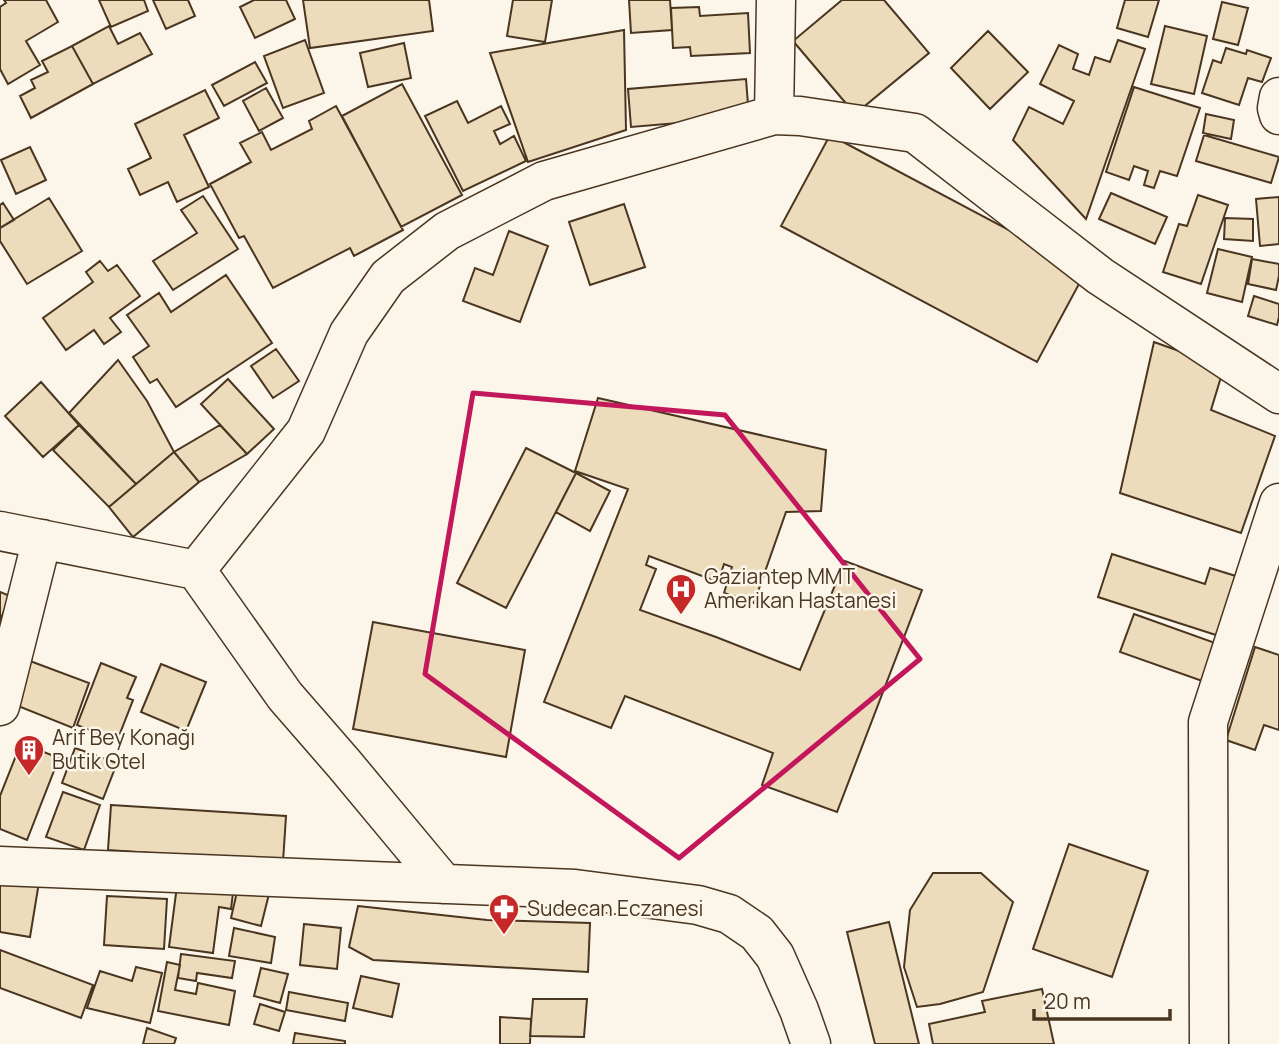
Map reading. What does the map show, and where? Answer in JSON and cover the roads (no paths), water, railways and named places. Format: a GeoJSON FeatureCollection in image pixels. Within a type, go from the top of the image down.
{"type":"FeatureCollection","features":[{"type":"Feature","properties":{"kind":"street"},"geometry":{"type":"LineString","coordinates":[[774,115],[776,0]]}},
{"type":"Feature","properties":{"kind":"street"},"geometry":{"type":"LineString","coordinates":[[1279,97],[1279,115]]}},
{"type":"Feature","properties":{"kind":"street"},"geometry":{"type":"LineString","coordinates":[[196,570],[306,431],[349,333],[388,277],[447,231],[544,181],[774,115],[800,116],[915,134],[1100,276],[1279,394]]}},
{"type":"Feature","properties":{"kind":"street"},"geometry":{"type":"LineString","coordinates":[[1209,1044],[1208,722],[1279,503]]}},
{"type":"Feature","properties":{"kind":"street"},"geometry":{"type":"LineString","coordinates":[[0,531],[196,570],[285,696],[444,884]]}},
{"type":"Feature","properties":{"kind":"street"},"geometry":{"type":"LineString","coordinates":[[0,706],[42,539]]}},
{"type":"Feature","properties":{"kind":"street"},"geometry":{"type":"LineString","coordinates":[[0,866],[575,890],[698,905],[729,914],[757,933],[775,956],[811,1044]]}},
{"type":"Feature","properties":{"kind":"place","name":"Gaziantep MMT Amerikan Hastanesi"},"geometry":{"type":"Point","coordinates":[681,616]}},
{"type":"Feature","properties":{"kind":"place","name":"Arif Bey Konağı Butik Otel"},"geometry":{"type":"Point","coordinates":[29,777]}},
{"type":"Feature","properties":{"kind":"place","name":"Sudecan Eczanesi"},"geometry":{"type":"Point","coordinates":[504,936]}}]}
